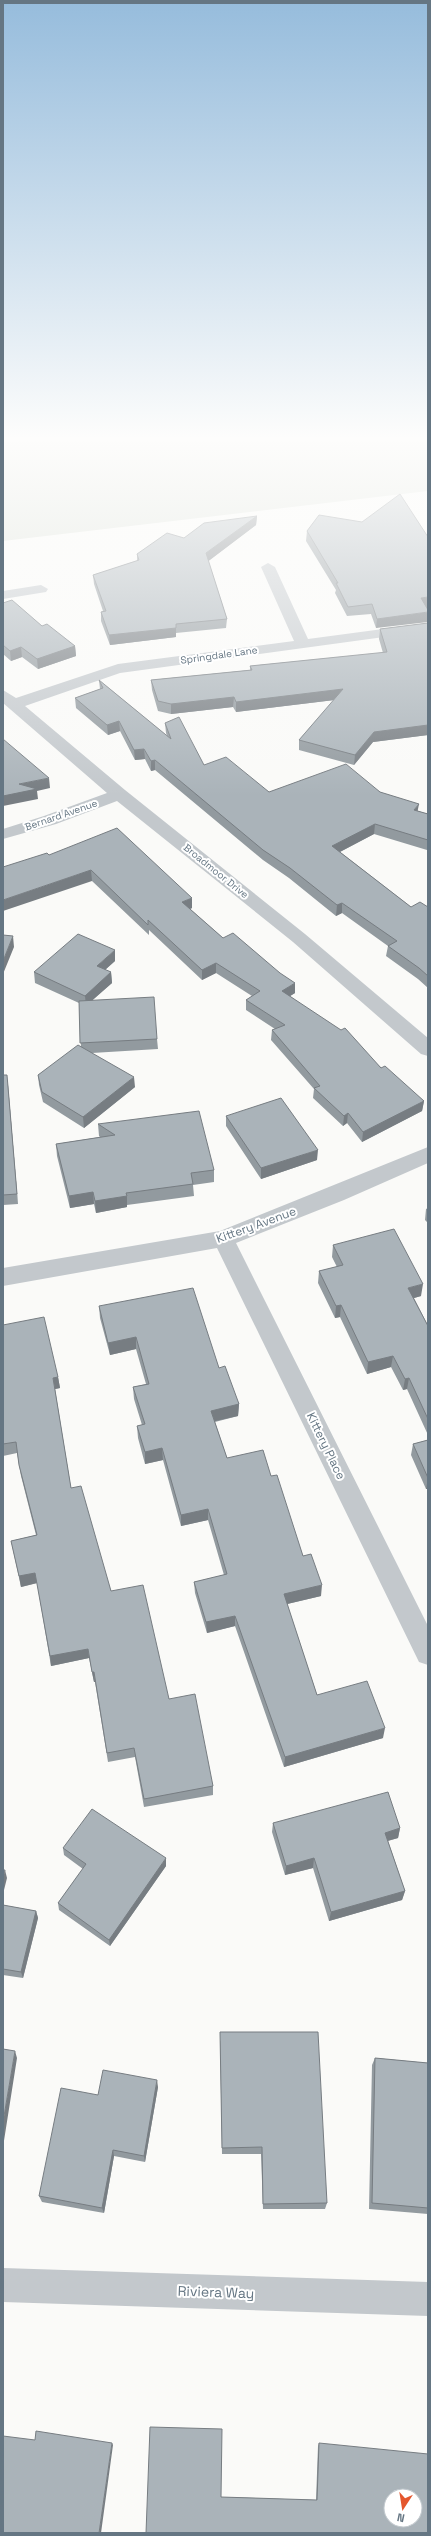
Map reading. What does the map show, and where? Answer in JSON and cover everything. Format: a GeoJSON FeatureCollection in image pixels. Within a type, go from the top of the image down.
{"type":"FeatureCollection","features":[{"type":"Feature","properties":{"kind":"street"},"geometry":{"type":"LineString","coordinates":[[268,567],[302,643]]}},
{"type":"Feature","properties":{"kind":"street"},"geometry":{"type":"LineString","coordinates":[[3,595],[41,589]]}},
{"type":"Feature","properties":{"kind":"street","name":"Springdale Lane"},"geometry":{"type":"LineString","coordinates":[[9,699],[118,669],[428,627]]}},
{"type":"Feature","properties":{"kind":"street","name":"Broadmoor Drive"},"geometry":{"type":"LineString","coordinates":[[9,699],[119,794],[299,938],[428,1049]]}},
{"type":"Feature","properties":{"kind":"street","name":"Bernard Avenue"},"geometry":{"type":"LineString","coordinates":[[3,834],[50,820],[119,794]]}},
{"type":"Feature","properties":{"kind":"street","name":"Kittery Avenue"},"geometry":{"type":"LineString","coordinates":[[3,1277],[224,1238],[337,1194],[428,1154]]}},
{"type":"Feature","properties":{"kind":"street","name":"Kittery Place"},"geometry":{"type":"LineString","coordinates":[[224,1238],[428,1653]]}},
{"type":"Feature","properties":{"kind":"street","name":"Riviera Way"},"geometry":{"type":"LineString","coordinates":[[3,2285],[428,2299]]}},
{"type":"Feature","properties":{"kind":"building"},"geometry":{"type":"Polygon","coordinates":[[[208,559],[227,619],[176,624],[176,628],[109,635],[101,612],[106,611],[93,575],[139,560],[208,559]]]}},
{"type":"Feature","properties":{"kind":"building"},"geometry":{"type":"Polygon","coordinates":[[[324,559],[428,559],[428,597],[421,598],[428,612],[377,619],[372,604],[348,607],[336,583],[338,583],[324,559]]]}},
{"type":"Feature","properties":{"kind":"building"},"geometry":{"type":"Polygon","coordinates":[[[12,600],[42,626],[47,624],[75,646],[37,659],[21,647],[10,651],[3,645],[3,603],[12,600]]]}},
{"type":"Feature","properties":{"kind":"building"},"geometry":{"type":"Polygon","coordinates":[[[428,623],[428,725],[374,732],[355,755],[299,740],[343,689],[236,702],[234,697],[171,704],[158,701],[151,680],[252,670],[250,666],[387,652],[380,629],[428,623]]]}},
{"type":"Feature","properties":{"kind":"building"},"geometry":{"type":"Polygon","coordinates":[[[99,680],[171,739],[165,723],[179,717],[204,765],[226,757],[269,792],[346,764],[380,792],[419,804],[414,810],[428,814],[428,840],[375,824],[332,846],[411,907],[420,902],[428,907],[428,976],[388,946],[397,941],[342,903],[337,905],[290,868],[263,850],[155,760],[151,761],[144,749],[134,750],[119,721],[107,725],[75,698],[103,688],[99,680]]]}},
{"type":"Feature","properties":{"kind":"building"},"geometry":{"type":"Polygon","coordinates":[[[3,739],[49,778],[19,784],[37,789],[3,796],[3,739]]]}},
{"type":"Feature","properties":{"kind":"building"},"geometry":{"type":"Polygon","coordinates":[[[117,828],[192,898],[182,902],[223,938],[233,933],[280,973],[295,983],[282,991],[341,1030],[345,1028],[381,1068],[385,1066],[424,1101],[363,1132],[348,1113],[344,1116],[314,1088],[320,1086],[272,1030],[285,1025],[246,1000],[260,991],[216,963],[202,970],[148,920],[148,925],[91,870],[3,900],[3,867],[47,853],[49,855],[117,828]]]}},
{"type":"Feature","properties":{"kind":"building"},"geometry":{"type":"Polygon","coordinates":[[[78,934],[115,950],[97,966],[111,972],[85,996],[34,972],[78,934]]]}},
{"type":"Feature","properties":{"kind":"building"},"geometry":{"type":"Polygon","coordinates":[[[3,935],[13,936],[3,961],[3,935]]]}},
{"type":"Feature","properties":{"kind":"building"},"geometry":{"type":"Polygon","coordinates":[[[154,997],[157,1039],[80,1043],[79,1001],[154,997]]]}},
{"type":"Feature","properties":{"kind":"building"},"geometry":{"type":"Polygon","coordinates":[[[78,1045],[134,1077],[83,1117],[42,1092],[38,1075],[78,1045]]]}},
{"type":"Feature","properties":{"kind":"building"},"geometry":{"type":"Polygon","coordinates":[[[3,1075],[7,1075],[17,1194],[3,1195],[3,1075]]]}},
{"type":"Feature","properties":{"kind":"building"},"geometry":{"type":"Polygon","coordinates":[[[281,1098],[318,1150],[261,1168],[226,1116],[281,1098]]]}},
{"type":"Feature","properties":{"kind":"building"},"geometry":{"type":"Polygon","coordinates":[[[199,1111],[214,1170],[191,1173],[193,1184],[126,1193],[127,1196],[95,1201],[93,1192],[69,1196],[56,1144],[115,1135],[98,1124],[199,1111]]]}},
{"type":"Feature","properties":{"kind":"building"},"geometry":{"type":"Polygon","coordinates":[[[394,1229],[423,1284],[408,1288],[428,1326],[428,1419],[409,1378],[405,1379],[393,1356],[368,1362],[341,1305],[336,1306],[319,1271],[343,1265],[333,1245],[394,1229]]]}},
{"type":"Feature","properties":{"kind":"building"},"geometry":{"type":"Polygon","coordinates":[[[193,1288],[219,1368],[225,1366],[239,1404],[211,1411],[227,1458],[263,1450],[271,1476],[277,1475],[303,1556],[311,1554],[322,1585],[284,1594],[317,1695],[367,1681],[385,1728],[285,1757],[235,1616],[206,1622],[194,1582],[227,1574],[208,1509],[181,1515],[162,1448],[145,1452],[137,1426],[145,1424],[133,1387],[149,1384],[136,1337],[108,1343],[99,1306],[193,1288]]]}},
{"type":"Feature","properties":{"kind":"building"},"geometry":{"type":"Polygon","coordinates":[[[44,1317],[58,1377],[53,1378],[71,1488],[81,1486],[111,1591],[143,1585],[169,1699],[195,1694],[213,1786],[144,1799],[134,1748],[107,1753],[94,1672],[92,1672],[88,1649],[50,1656],[35,1573],[19,1576],[11,1541],[37,1535],[19,1465],[16,1442],[3,1444],[3,1325],[44,1317]]]}},
{"type":"Feature","properties":{"kind":"building"},"geometry":{"type":"Polygon","coordinates":[[[428,1440],[428,1478],[413,1444],[428,1440]]]}},
{"type":"Feature","properties":{"kind":"building"},"geometry":{"type":"Polygon","coordinates":[[[388,1792],[400,1828],[385,1833],[405,1891],[331,1912],[314,1858],[286,1866],[273,1823],[388,1792]]]}},
{"type":"Feature","properties":{"kind":"building"},"geometry":{"type":"Polygon","coordinates":[[[92,1809],[166,1858],[109,1940],[58,1903],[86,1864],[63,1848],[92,1809]]]}},
{"type":"Feature","properties":{"kind":"building"},"geometry":{"type":"Polygon","coordinates":[[[3,1905],[36,1911],[21,1972],[3,1969],[3,1905]]]}},
{"type":"Feature","properties":{"kind":"building"},"geometry":{"type":"Polygon","coordinates":[[[220,2032],[318,2032],[327,2203],[263,2204],[262,2147],[222,2148],[220,2032]]]}},
{"type":"Feature","properties":{"kind":"building"},"geometry":{"type":"Polygon","coordinates":[[[3,2049],[15,2051],[3,2122],[3,2049]]]}},
{"type":"Feature","properties":{"kind":"building"},"geometry":{"type":"Polygon","coordinates":[[[375,2058],[428,2063],[428,2208],[372,2203],[375,2058]]]}},
{"type":"Feature","properties":{"kind":"building"},"geometry":{"type":"Polygon","coordinates":[[[103,2070],[157,2080],[144,2156],[113,2150],[102,2208],[39,2196],[61,2088],[98,2095],[103,2070]]]}},
{"type":"Feature","properties":{"kind":"building"},"geometry":{"type":"Polygon","coordinates":[[[150,2427],[222,2429],[221,2497],[317,2500],[319,2443],[428,2454],[428,2533],[146,2533],[150,2427]]]}},
{"type":"Feature","properties":{"kind":"building"},"geometry":{"type":"Polygon","coordinates":[[[36,2431],[112,2443],[99,2533],[3,2533],[3,2436],[35,2440],[36,2431]]]}}]}
